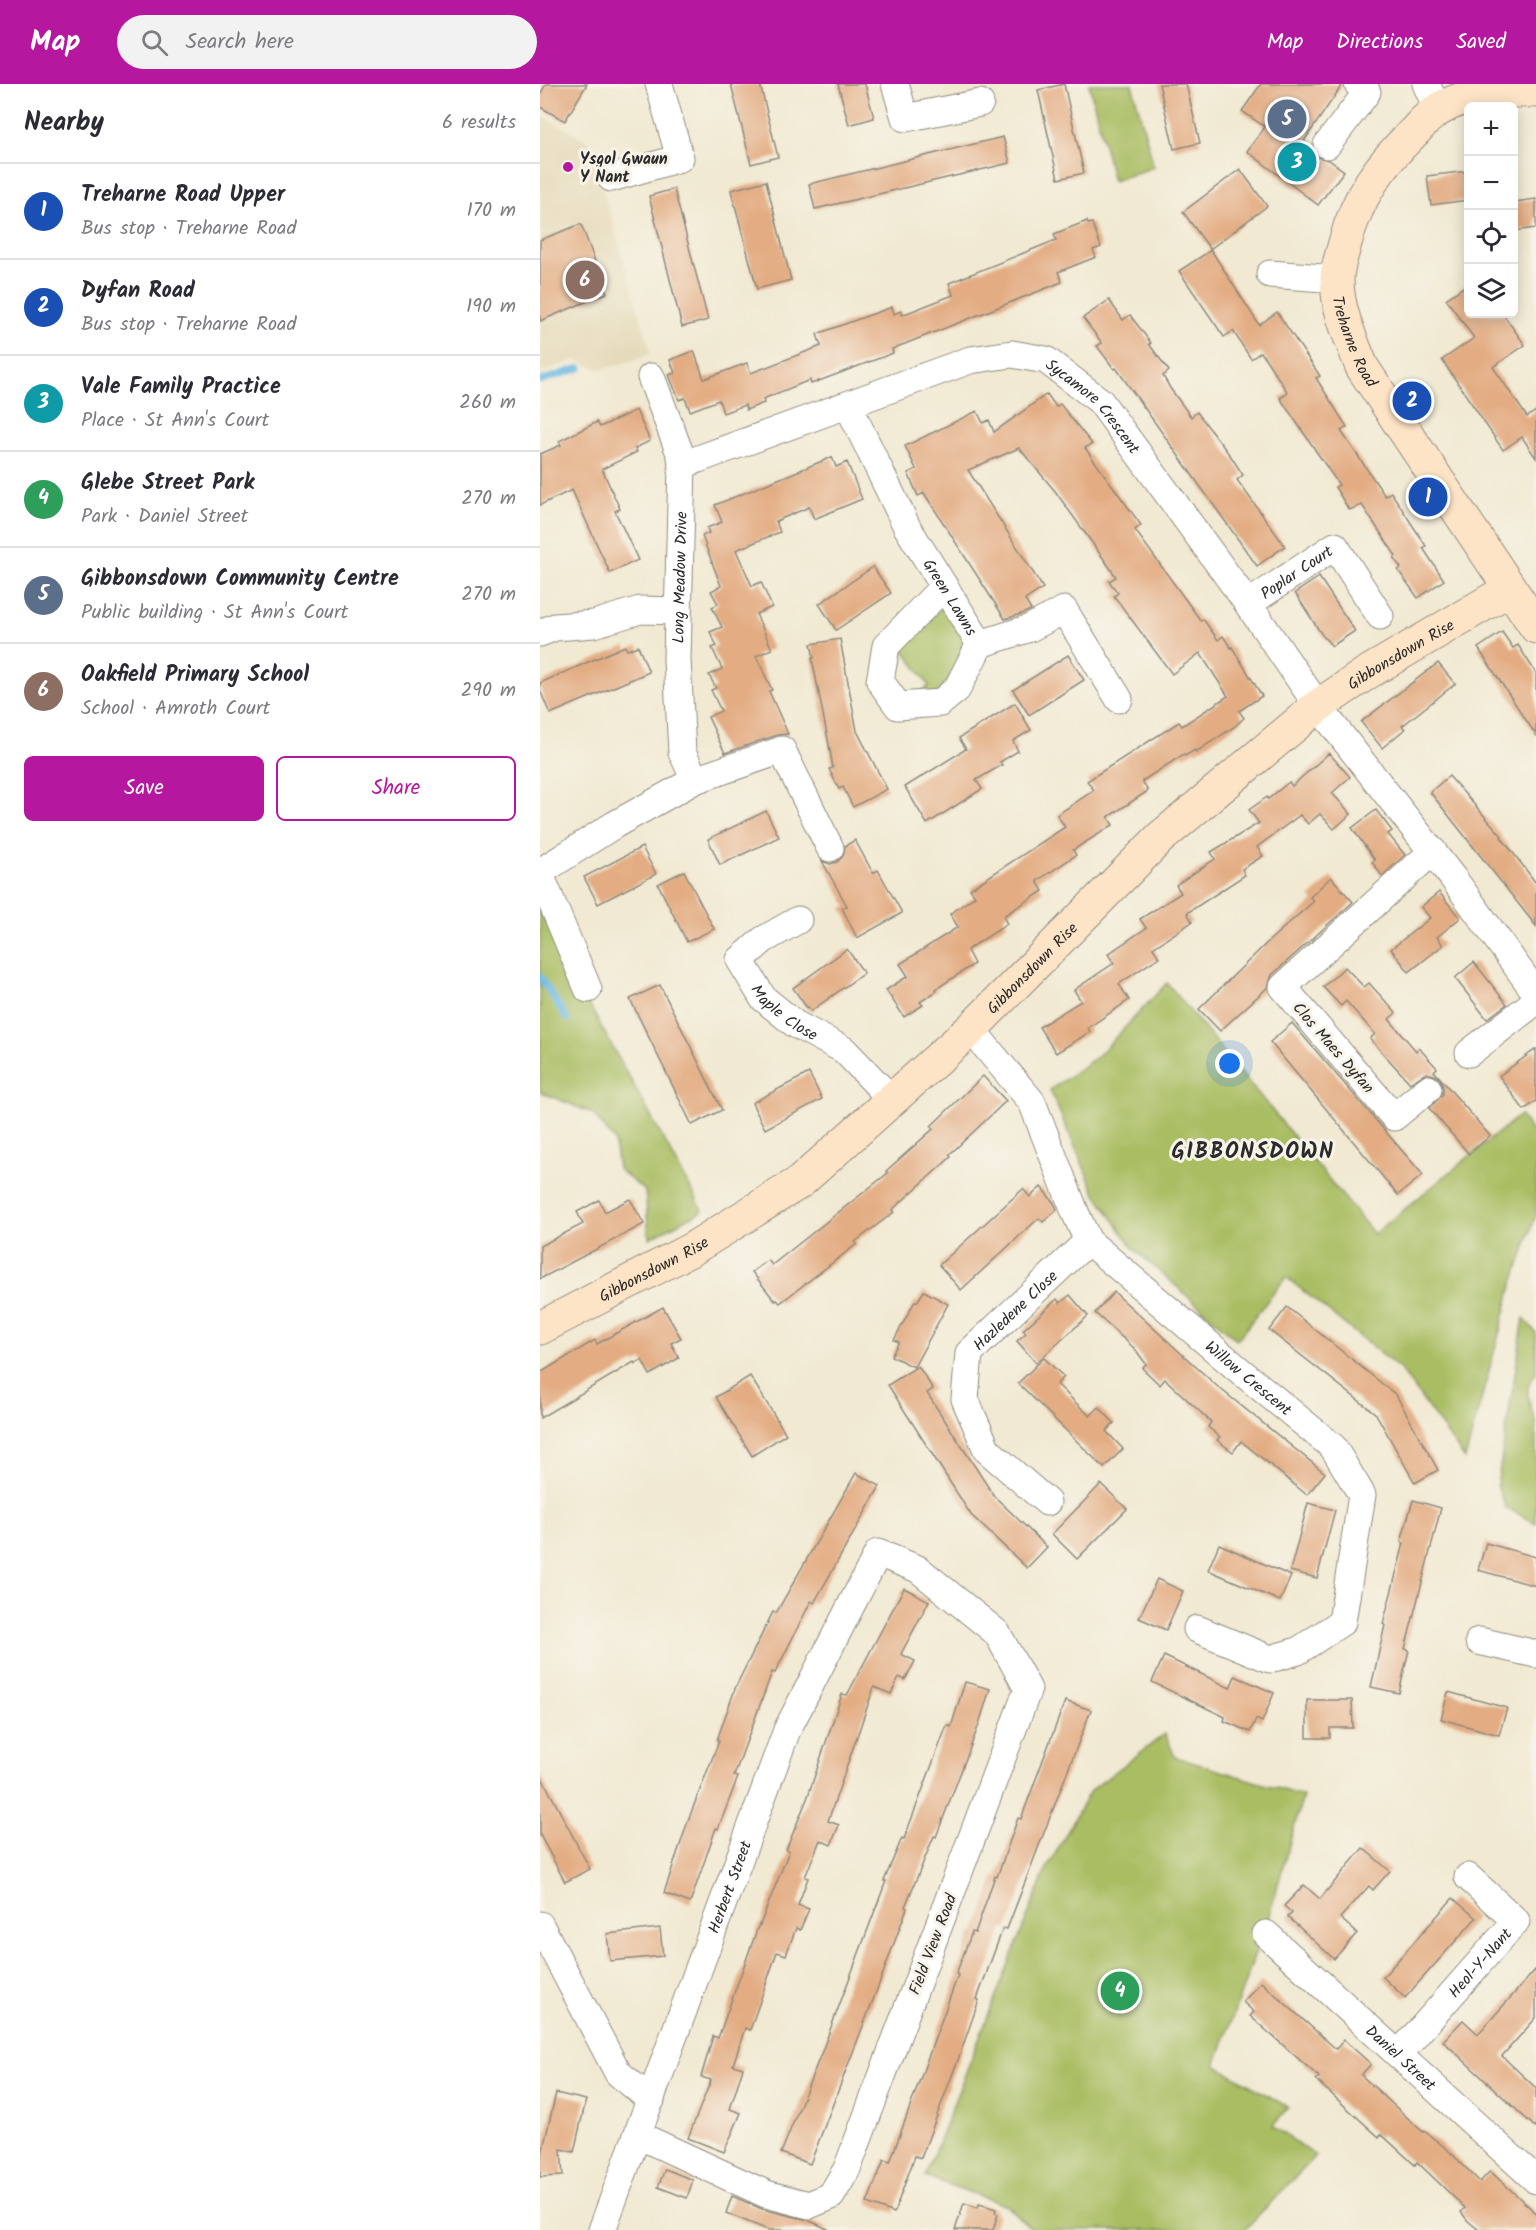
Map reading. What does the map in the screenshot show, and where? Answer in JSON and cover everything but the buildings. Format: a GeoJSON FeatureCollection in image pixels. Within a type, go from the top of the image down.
{"type":"FeatureCollection","features":[{"type":"Feature","properties":{"kind":"street"},"geometry":{"type":"LineString","coordinates":[[611,178],[681,158],[659,84]]}},
{"type":"Feature","properties":{"kind":"street"},"geometry":{"type":"LineString","coordinates":[[895,84],[905,118],[980,103]]}},
{"type":"Feature","properties":{"kind":"street"},"geometry":{"type":"LineString","coordinates":[[1327,145],[1367,92],[1358,84]]}},
{"type":"Feature","properties":{"kind":"street"},"geometry":{"type":"LineString","coordinates":[[1432,97],[1471,98],[1500,91],[1536,91]]}},
{"type":"Feature","properties":{"kind":"street","name":"Treharne Road"},"geometry":{"type":"LineString","coordinates":[[1432,97],[1407,139],[1382,167],[1362,196],[1352,216],[1337,279],[1344,322],[1362,367],[1536,627]]}},
{"type":"Feature","properties":{"kind":"street"},"geometry":{"type":"LineString","coordinates":[[1270,274],[1337,279]]}},
{"type":"Feature","properties":{"kind":"street","name":"Sycamore Crescent"},"geometry":{"type":"LineString","coordinates":[[682,465],[970,360],[1012,354],[1046,360],[1100,401],[1248,604],[1318,706]]}},
{"type":"Feature","properties":{"kind":"street","name":"Long Meadow Drive"},"geometry":{"type":"LineString","coordinates":[[651,377],[681,456],[682,465],[677,660],[682,752],[695,780]]}},
{"type":"Feature","properties":{"kind":"street","name":"Green Lawns"},"geometry":{"type":"LineString","coordinates":[[848,405],[907,527],[980,644],[1030,628],[1064,610],[1119,699]]}},
{"type":"Feature","properties":{"kind":"street","name":"Poplar Court"},"geometry":{"type":"LineString","coordinates":[[1248,604],[1335,546],[1380,616]]}},
{"type":"Feature","properties":{"kind":"street"},"geometry":{"type":"LineString","coordinates":[[944,586],[886,646],[880,681],[898,706],[940,703],[957,689],[980,644]]}},
{"type":"Feature","properties":{"kind":"street","name":"Gibbonsdown Rise"},"geometry":{"type":"LineString","coordinates":[[540,1328],[692,1249],[800,1182],[970,1029],[1160,838],[1318,706],[1367,673],[1510,589]]}},
{"type":"Feature","properties":{"kind":"street"},"geometry":{"type":"LineString","coordinates":[[540,633],[555,627],[594,624],[640,610],[678,611]]}},
{"type":"Feature","properties":{"kind":"street"},"geometry":{"type":"LineString","coordinates":[[1318,706],[1433,851],[1536,993]]}},
{"type":"Feature","properties":{"kind":"street"},"geometry":{"type":"LineString","coordinates":[[588,989],[540,873],[614,825],[695,780],[782,750],[830,848]]}},
{"type":"Feature","properties":{"kind":"street","name":"Clos Maes Dyfan"},"geometry":{"type":"LineString","coordinates":[[1428,1089],[1394,1118],[1283,987],[1433,851]]}},
{"type":"Feature","properties":{"kind":"street","name":"Maple Close"},"geometry":{"type":"LineString","coordinates":[[798,920],[764,940],[740,960],[763,998],[795,1024],[843,1050],[892,1100]]}},
{"type":"Feature","properties":{"kind":"street"},"geometry":{"type":"LineString","coordinates":[[1469,1053],[1536,1001]]}},
{"type":"Feature","properties":{"kind":"street","name":"Willow Crescent"},"geometry":{"type":"LineString","coordinates":[[970,1029],[1032,1102],[1088,1240],[1333,1447],[1362,1495],[1342,1622],[1298,1652],[1270,1659],[1197,1629]]}},
{"type":"Feature","properties":{"kind":"street","name":"Hazledene Close"},"geometry":{"type":"LineString","coordinates":[[1047,1502],[987,1450],[965,1399],[969,1353],[1088,1240]]}},
{"type":"Feature","properties":{"kind":"street","name":"Herbert Street"},"geometry":{"type":"LineString","coordinates":[[602,2230],[787,1730],[878,1553]]}},
{"type":"Feature","properties":{"kind":"street","name":"Field View Road"},"geometry":{"type":"LineString","coordinates":[[638,2135],[766,2194],[809,2205],[831,2196],[847,2169],[1028,1689],[997,1633],[918,1569],[878,1553]]}},
{"type":"Feature","properties":{"kind":"street"},"geometry":{"type":"LineString","coordinates":[[1479,1641],[1536,1654]]}},
{"type":"Feature","properties":{"kind":"street","name":"Heol-Y-Nant"},"geometry":{"type":"LineString","coordinates":[[1399,2054],[1516,1921],[1468,1877]]}},
{"type":"Feature","properties":{"kind":"street"},"geometry":{"type":"LineString","coordinates":[[540,1925],[618,2073],[651,2100]]}},
{"type":"Feature","properties":{"kind":"street","name":"Daniel Street"},"geometry":{"type":"LineString","coordinates":[[1266,1935],[1536,2180]]}},
{"type":"Feature","properties":{"kind":"shaded area"},"geometry":{"type":"Polygon","coordinates":[[[540,114],[589,142],[651,353],[602,369],[576,360],[540,373],[540,114]]]}},
{"type":"Feature","properties":{"kind":"green space"},"geometry":{"type":"Polygon","coordinates":[[[1089,84],[1132,84],[1154,167],[1113,181],[1089,84]]]}},
{"type":"Feature","properties":{"kind":"green space"},"geometry":{"type":"Polygon","coordinates":[[[940,609],[951,611],[967,642],[966,657],[936,695],[917,696],[929,686],[904,650],[890,658],[940,609]]]}},
{"type":"Feature","properties":{"kind":"green space"},"geometry":{"type":"Polygon","coordinates":[[[540,911],[703,1211],[649,1238],[645,1191],[618,1169],[614,1140],[592,1113],[540,1092],[540,911]]]}},
{"type":"Feature","properties":{"kind":"green space"},"geometry":{"type":"Polygon","coordinates":[[[1167,983],[1374,1234],[1520,1115],[1536,1137],[1536,1215],[1512,1286],[1465,1459],[1401,1370],[1286,1277],[1237,1340],[1133,1248],[1095,1193],[1050,1090],[1098,1056],[1167,983]]]}},
{"type":"Feature","properties":{"kind":"green space"},"geometry":{"type":"Polygon","coordinates":[[[1524,1318],[1536,1333],[1536,1374],[1529,1384],[1528,1397],[1536,1422],[1536,1523],[1506,1508],[1497,1486],[1524,1318]]]}},
{"type":"Feature","properties":{"kind":"green space"},"geometry":{"type":"Polygon","coordinates":[[[1165,1734],[1175,1757],[1303,1796],[1269,1916],[1215,2065],[1288,2107],[1273,2126],[1316,2156],[1244,2230],[1033,2230],[1007,2206],[925,2176],[1045,1872],[1090,1791],[1165,1734]]]}},
{"type":"Feature","properties":{"kind":"waterway"},"geometry":{"type":"LineString","coordinates":[[540,381],[580,368]]}},
{"type":"Feature","properties":{"kind":"waterway"},"geometry":{"type":"LineString","coordinates":[[540,977],[567,1019]]}},
{"type":"Feature","properties":{"kind":"place","name":"Gibbonsdown Community Centre"},"geometry":{"type":"Point","coordinates":[1287,119]}},
{"type":"Feature","properties":{"kind":"place","name":"Vale Family Practice"},"geometry":{"type":"Point","coordinates":[1297,162]}},
{"type":"Feature","properties":{"kind":"place","name":"Ysgol Gwaun Y Nant"},"geometry":{"type":"Point","coordinates":[568,167]}},
{"type":"Feature","properties":{"kind":"place","name":"Oakfield Primary School"},"geometry":{"type":"Point","coordinates":[585,280]}},
{"type":"Feature","properties":{"kind":"place","name":"Dyfan Road"},"geometry":{"type":"Point","coordinates":[1412,401]}},
{"type":"Feature","properties":{"kind":"place","name":"Treharne Road Upper"},"geometry":{"type":"Point","coordinates":[1428,497]}},
{"type":"Feature","properties":{"kind":"place","name":"Glebe Street Park"},"geometry":{"type":"Point","coordinates":[1120,1991]}},
{"type":"Feature","properties":{"kind":"district","name":"GIBBONSDOWN"},"geometry":{"type":"Point","coordinates":[1253,1150]}}]}
